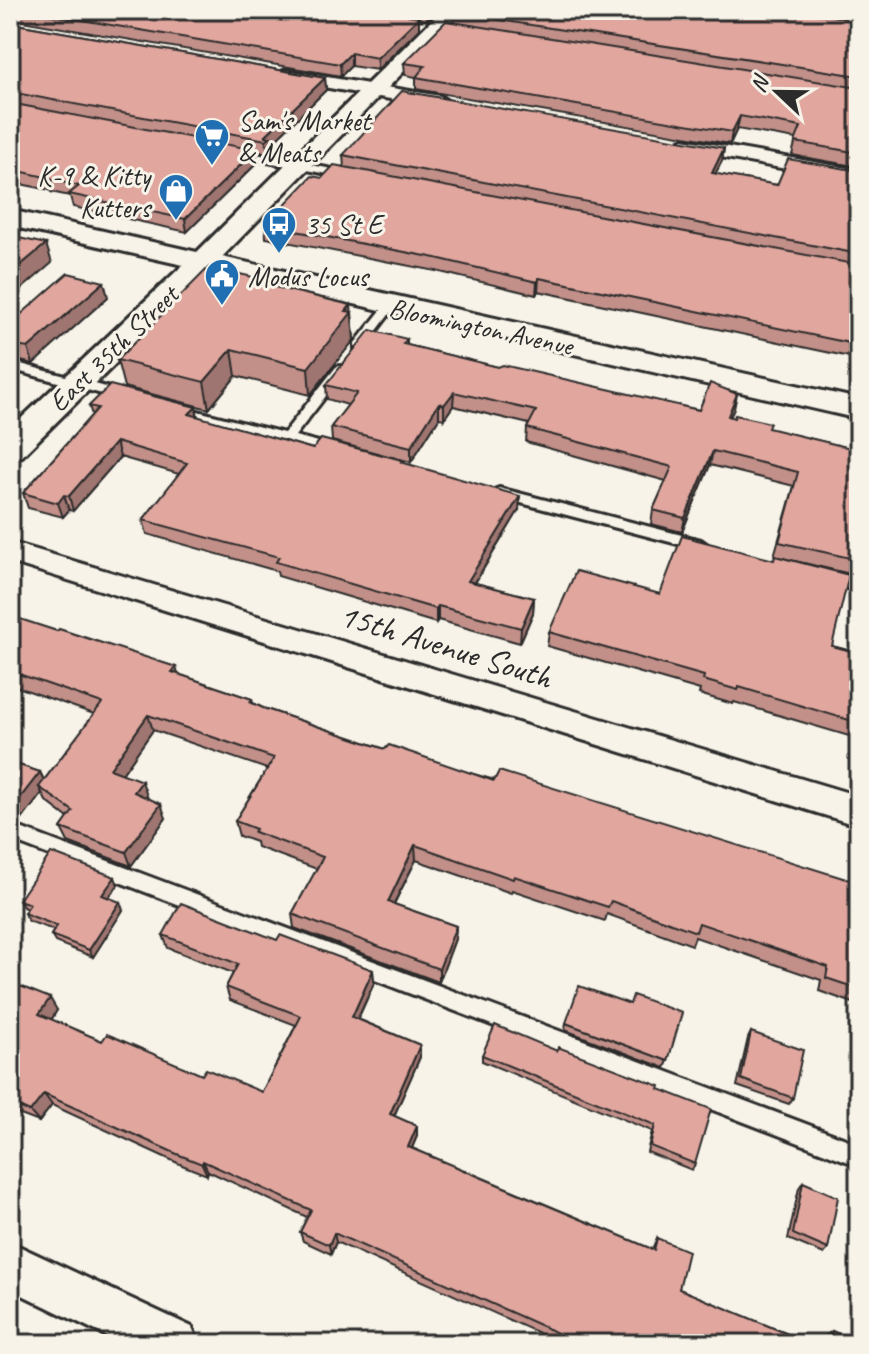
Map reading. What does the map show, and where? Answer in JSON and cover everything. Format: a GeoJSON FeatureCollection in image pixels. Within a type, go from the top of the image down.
{"type":"FeatureCollection","features":[{"type":"Feature","properties":{"kind":"street","name":"East 35th Street"},"geometry":{"type":"LineString","coordinates":[[10,448],[203,261],[440,23]]}},
{"type":"Feature","properties":{"kind":"street"},"geometry":{"type":"LineString","coordinates":[[268,72],[466,107]]}},
{"type":"Feature","properties":{"kind":"street"},"geometry":{"type":"LineString","coordinates":[[671,143],[859,176]]}},
{"type":"Feature","properties":{"kind":"street","name":"Bloomington Avenue"},"geometry":{"type":"LineString","coordinates":[[10,218],[390,306],[859,409]]}},
{"type":"Feature","properties":{"kind":"street","name":"15th Avenue South"},"geometry":{"type":"LineString","coordinates":[[10,552],[859,811]]}},
{"type":"Feature","properties":{"kind":"street"},"geometry":{"type":"LineString","coordinates":[[10,1265],[175,1344]]}},
{"type":"Feature","properties":{"kind":"lane"},"geometry":{"type":"LineString","coordinates":[[226,151],[355,177]]}},
{"type":"Feature","properties":{"kind":"lane"},"geometry":{"type":"LineString","coordinates":[[287,438],[390,306]]}},
{"type":"Feature","properties":{"kind":"lane"},"geometry":{"type":"LineString","coordinates":[[10,365],[139,400]]}},
{"type":"Feature","properties":{"kind":"lane"},"geometry":{"type":"LineString","coordinates":[[169,408],[349,454]]}},
{"type":"Feature","properties":{"kind":"lane"},"geometry":{"type":"LineString","coordinates":[[488,490],[720,550]]}},
{"type":"Feature","properties":{"kind":"lane"},"geometry":{"type":"LineString","coordinates":[[813,574],[859,586]]}},
{"type":"Feature","properties":{"kind":"lane"},"geometry":{"type":"LineString","coordinates":[[10,832],[859,1155]]}},
{"type":"Feature","properties":{"kind":"building"},"geometry":{"type":"Polygon","coordinates":[[[23,10],[375,10],[419,17],[377,58],[351,53],[340,64],[23,10]]]}},
{"type":"Feature","properties":{"kind":"building"},"geometry":{"type":"Polygon","coordinates":[[[457,10],[790,10],[859,20],[859,76],[454,13],[457,10]]]}},
{"type":"Feature","properties":{"kind":"building"},"geometry":{"type":"Polygon","coordinates":[[[446,21],[859,88],[859,153],[795,142],[801,127],[740,116],[732,132],[416,77],[425,66],[404,63],[446,21]]]}},
{"type":"Feature","properties":{"kind":"building"},"geometry":{"type":"Polygon","coordinates":[[[10,23],[325,78],[265,136],[270,137],[266,140],[10,92],[10,23]]]}},
{"type":"Feature","properties":{"kind":"building"},"geometry":{"type":"Polygon","coordinates":[[[402,91],[724,148],[712,173],[777,185],[788,159],[859,171],[859,254],[343,155],[402,91]]]}},
{"type":"Feature","properties":{"kind":"building"},"geometry":{"type":"Polygon","coordinates":[[[10,103],[256,150],[185,219],[69,194],[79,186],[10,169],[10,103]]]}},
{"type":"Feature","properties":{"kind":"building"},"geometry":{"type":"Polygon","coordinates":[[[334,165],[859,265],[859,345],[265,225],[312,176],[322,178],[334,165]]]}},
{"type":"Feature","properties":{"kind":"building"},"geometry":{"type":"Polygon","coordinates":[[[10,236],[46,244],[10,274],[10,236]]]}},
{"type":"Feature","properties":{"kind":"building"},"geometry":{"type":"Polygon","coordinates":[[[209,267],[266,280],[262,284],[351,305],[346,311],[352,312],[308,368],[232,349],[204,382],[117,360],[209,267]]]}},
{"type":"Feature","properties":{"kind":"building"},"geometry":{"type":"Polygon","coordinates":[[[68,273],[104,282],[28,348],[10,345],[10,324],[68,273]]]}},
{"type":"Feature","properties":{"kind":"building"},"geometry":{"type":"Polygon","coordinates":[[[370,330],[407,339],[403,344],[699,410],[710,383],[737,394],[728,416],[770,423],[768,428],[859,450],[859,560],[779,542],[798,472],[713,451],[685,518],[653,510],[672,467],[527,428],[536,411],[454,392],[444,405],[439,403],[411,447],[331,427],[357,393],[326,385],[370,330]]]}},
{"type":"Feature","properties":{"kind":"building"},"geometry":{"type":"Polygon","coordinates":[[[110,385],[196,407],[189,414],[313,449],[321,439],[520,496],[468,581],[534,598],[521,628],[438,606],[436,609],[276,562],[279,557],[143,520],[187,463],[116,442],[69,496],[64,495],[58,503],[23,493],[98,408],[89,406],[110,385]]]}},
{"type":"Feature","properties":{"kind":"building"},"geometry":{"type":"Polygon","coordinates":[[[682,536],[774,560],[775,556],[849,575],[832,646],[859,653],[859,723],[739,687],[738,690],[703,680],[704,676],[549,632],[576,571],[660,594],[682,536]]]}},
{"type":"Feature","properties":{"kind":"building"},"geometry":{"type":"Polygon","coordinates":[[[17,618],[176,667],[172,672],[252,699],[250,702],[263,708],[385,749],[389,745],[494,781],[499,771],[859,883],[859,989],[826,978],[828,967],[699,923],[696,932],[611,901],[608,907],[415,845],[388,902],[456,926],[439,969],[292,914],[323,857],[254,832],[256,829],[235,821],[274,758],[148,715],[110,769],[142,781],[134,792],[161,804],[126,852],[61,828],[73,811],[39,787],[102,703],[10,671],[10,624],[17,618]]]}},
{"type":"Feature","properties":{"kind":"building"},"geometry":{"type":"Polygon","coordinates":[[[10,762],[40,772],[13,807],[10,806],[10,762]]]}},
{"type":"Feature","properties":{"kind":"building"},"geometry":{"type":"Polygon","coordinates":[[[51,853],[115,877],[102,895],[120,902],[89,950],[51,935],[57,926],[24,913],[30,904],[19,900],[51,853]]]}},
{"type":"Feature","properties":{"kind":"building"},"geometry":{"type":"Polygon","coordinates":[[[181,903],[277,940],[280,935],[373,970],[352,1017],[420,1045],[390,1114],[417,1126],[408,1147],[654,1250],[657,1238],[688,1251],[679,1289],[812,1344],[582,1344],[334,1233],[329,1245],[300,1232],[311,1210],[44,1094],[30,1112],[10,1103],[10,982],[50,998],[39,1014],[102,1041],[107,1034],[202,1075],[206,1069],[262,1092],[301,1016],[226,987],[238,964],[163,935],[181,903]]]}},
{"type":"Feature","properties":{"kind":"building"},"geometry":{"type":"Polygon","coordinates":[[[579,986],[630,1004],[633,995],[682,1013],[668,1061],[566,1023],[579,986]]]}},
{"type":"Feature","properties":{"kind":"building"},"geometry":{"type":"Polygon","coordinates":[[[495,1025],[557,1051],[558,1047],[660,1086],[659,1089],[711,1109],[695,1164],[650,1146],[655,1125],[482,1055],[495,1025]]]}},
{"type":"Feature","properties":{"kind":"building"},"geometry":{"type":"Polygon","coordinates":[[[751,1032],[803,1050],[793,1098],[741,1079],[751,1032]]]}},
{"type":"Feature","properties":{"kind":"building"},"geometry":{"type":"Polygon","coordinates":[[[803,1182],[838,1197],[828,1249],[793,1234],[803,1182]]]}},
{"type":"Feature","properties":{"kind":"building"},"geometry":{"type":"Polygon","coordinates":[[[832,1331],[859,1343],[859,1344],[830,1344],[832,1331]]]}},
{"type":"Feature","properties":{"kind":"place","name":"Sam's Market & Meats"},"geometry":{"type":"Point","coordinates":[212,167]}},
{"type":"Feature","properties":{"kind":"place","name":"K-9 & Kitty Kutters"},"geometry":{"type":"Point","coordinates":[176,222]}},
{"type":"Feature","properties":{"kind":"place","name":"35 St E"},"geometry":{"type":"Point","coordinates":[279,255]}},
{"type":"Feature","properties":{"kind":"place","name":"Modus Locus"},"geometry":{"type":"Point","coordinates":[222,307]}}]}
